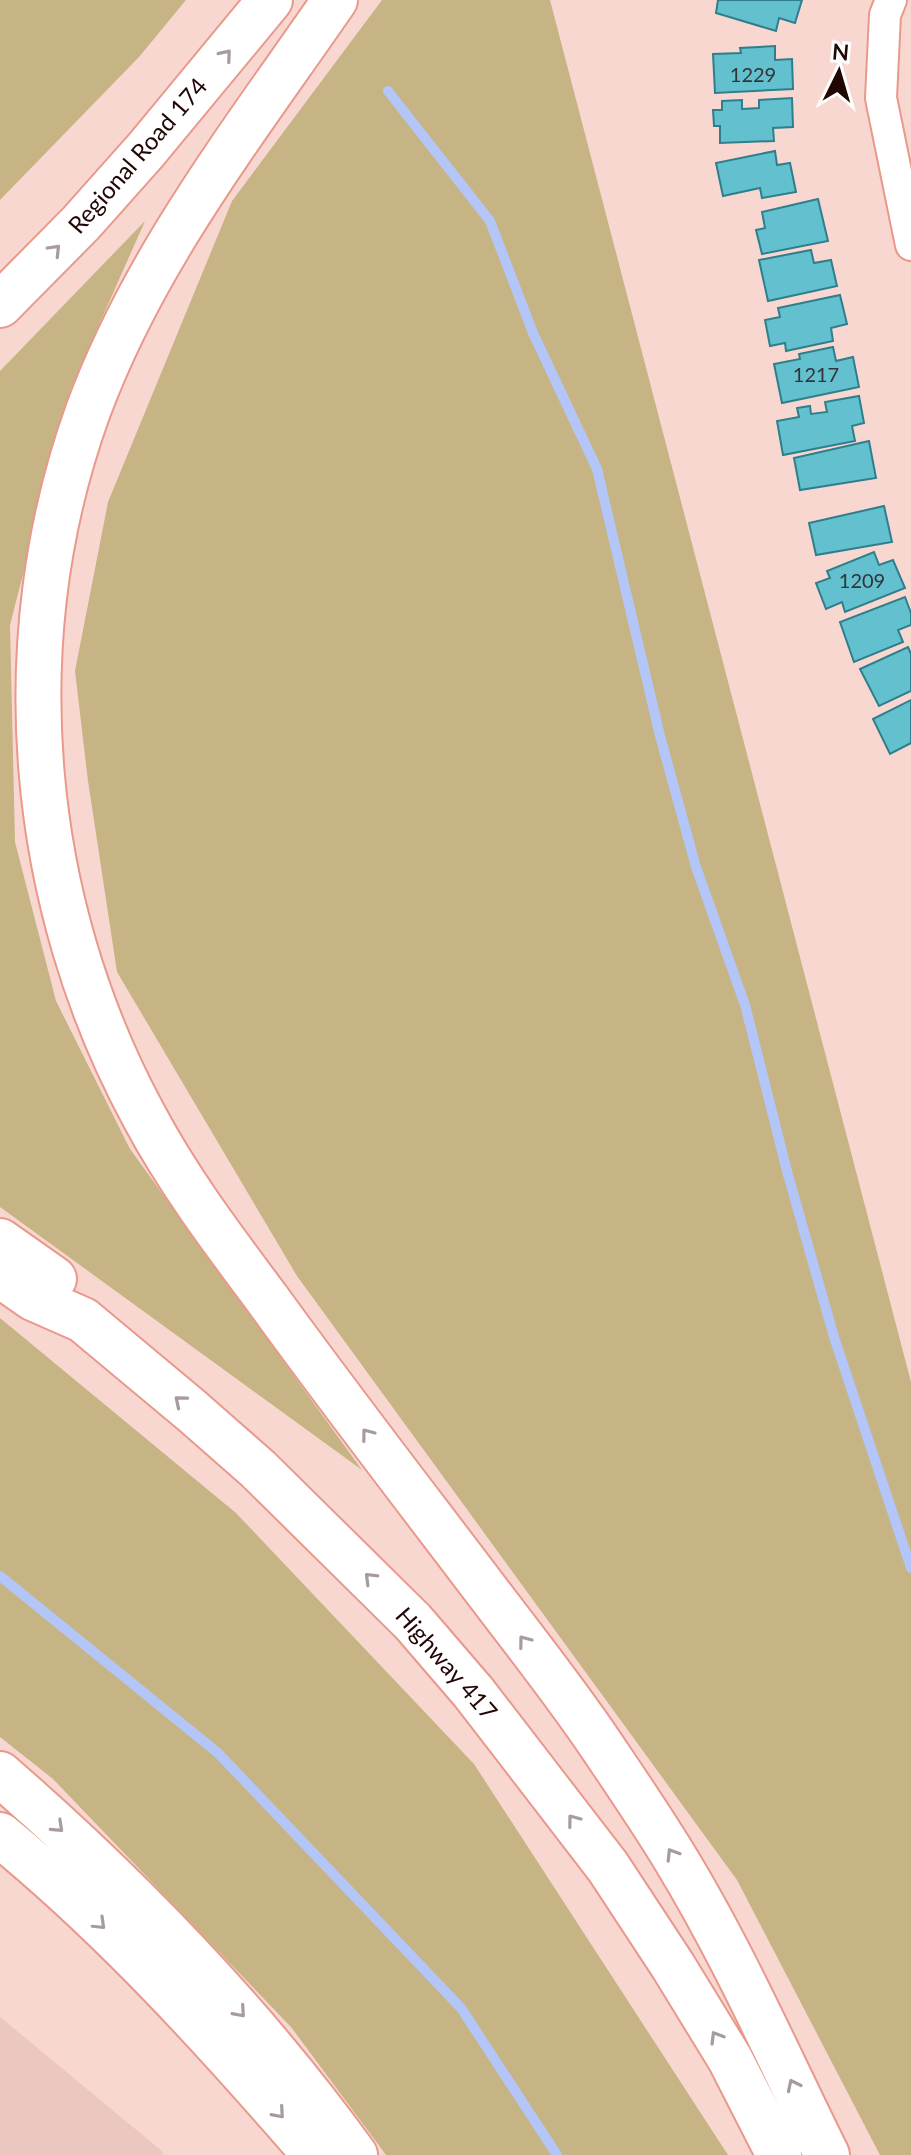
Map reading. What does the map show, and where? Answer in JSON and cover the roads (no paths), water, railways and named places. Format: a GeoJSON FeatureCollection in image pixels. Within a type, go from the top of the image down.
{"type":"FeatureCollection","features":[{"type":"Feature","properties":{"kind":"highway","name":"Regional Road 174"},"geometry":{"type":"LineString","coordinates":[[0,305],[81,223],[137,160],[270,0]]}},
{"type":"Feature","properties":{"kind":"highway"},"geometry":{"type":"LineString","coordinates":[[335,0],[193,205],[155,266],[107,363],[70,467],[45,588],[38,654],[41,770],[49,838],[63,909],[109,1045],[152,1131],[200,1207],[280,1317],[609,1756],[676,1860],[726,1950],[827,2155]]}},
{"type":"Feature","properties":{"kind":"highway"},"geometry":{"type":"LineString","coordinates":[[0,1241],[52,1277],[83,1320]]}},
{"type":"Feature","properties":{"kind":"highway","name":"Highway 417"},"geometry":{"type":"LineString","coordinates":[[0,1275],[33,1298],[83,1320],[258,1469],[413,1622],[474,1693],[617,1880],[730,2059],[779,2155]]}},
{"type":"Feature","properties":{"kind":"highway"},"geometry":{"type":"LineString","coordinates":[[0,1774],[118,1883],[178,1944],[287,2067],[355,2155]]}},
{"type":"Feature","properties":{"kind":"highway"},"geometry":{"type":"LineString","coordinates":[[0,1835],[46,1873],[106,1930],[250,2079],[315,2155]]}},
{"type":"Feature","properties":{"kind":"street"},"geometry":{"type":"LineString","coordinates":[[891,0],[885,15],[881,98],[911,245]]}},
{"type":"Feature","properties":{"kind":"waterway"},"geometry":{"type":"LineString","coordinates":[[388,91],[490,221],[533,333],[597,469],[660,736],[696,867],[745,1005],[788,1175],[834,1337],[911,1568]]}},
{"type":"Feature","properties":{"kind":"waterway"},"geometry":{"type":"LineString","coordinates":[[0,1576],[218,1753],[461,2008],[557,2155]]}}]}
